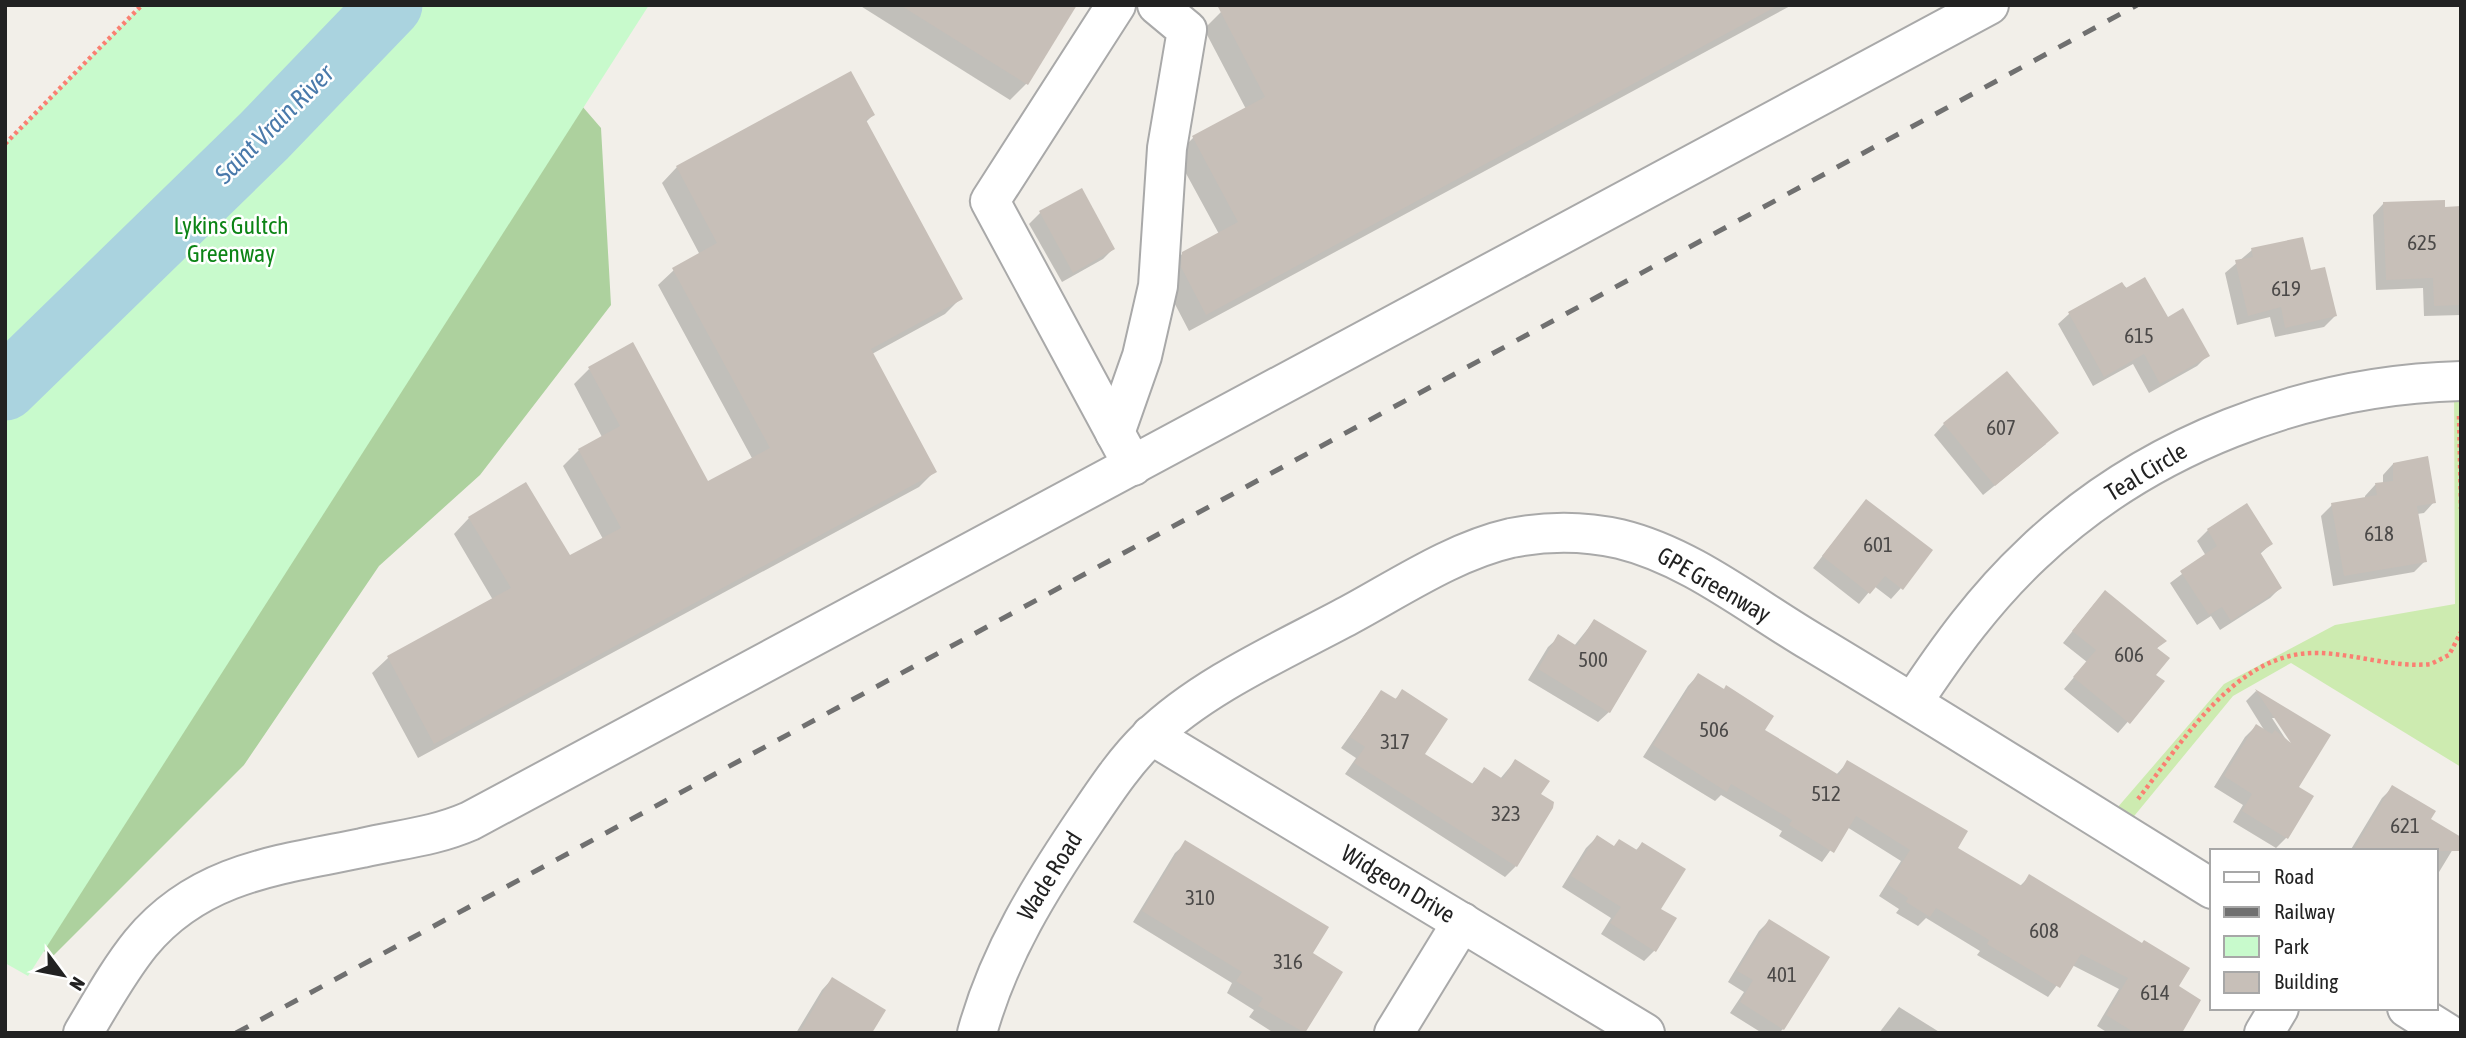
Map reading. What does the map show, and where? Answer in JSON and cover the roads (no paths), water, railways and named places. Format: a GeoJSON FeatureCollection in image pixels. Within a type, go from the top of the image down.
{"type":"FeatureCollection","features":[{"type":"Feature","properties":{"kind":"street"},"geometry":{"type":"LineString","coordinates":[[1116,5],[990,201],[1124,449]]}},
{"type":"Feature","properties":{"kind":"street"},"geometry":{"type":"LineString","coordinates":[[1124,449],[1158,286],[1167,148],[1187,30],[1157,5]]}},
{"type":"Feature","properties":{"kind":"street"},"geometry":{"type":"LineString","coordinates":[[83,1033],[140,945],[171,914],[207,888],[240,874],[366,847],[425,838],[470,821],[1124,449],[1989,5]]}},
{"type":"Feature","properties":{"kind":"street","name":"Teal Circle"},"geometry":{"type":"LineString","coordinates":[[1913,702],[1956,639],[2031,554],[2057,531],[2135,476],[2211,435],[2267,415],[2370,390],[2459,381]]}},
{"type":"Feature","properties":{"kind":"street","name":"GPE Greenway"},"geometry":{"type":"LineString","coordinates":[[1151,735],[1197,700],[1244,673],[1426,573],[1482,548],[1508,539],[1537,534],[1614,538],[1665,554],[1913,702],[2210,888]]}},
{"type":"Feature","properties":{"kind":"street","name":"Widgeon Drive"},"geometry":{"type":"LineString","coordinates":[[1151,735],[1645,1033]]}},
{"type":"Feature","properties":{"kind":"street","name":"Wade Road"},"geometry":{"type":"LineString","coordinates":[[977,1033],[1002,959],[1028,909],[1107,789],[1151,735]]}},
{"type":"Feature","properties":{"kind":"street"},"geometry":{"type":"LineString","coordinates":[[1395,1033],[1462,922]]}},
{"type":"Feature","properties":{"kind":"street"},"geometry":{"type":"LineString","coordinates":[[2264,1033],[2278,1010]]}},
{"type":"Feature","properties":{"kind":"street"},"geometry":{"type":"LineString","coordinates":[[2409,1010],[2447,1033]]}},
{"type":"Feature","properties":{"kind":"waterway","name":"Saint Vrain River"},"geometry":{"type":"LineString","coordinates":[[5,388],[264,136],[390,5]]}},
{"type":"Feature","properties":{"kind":"railway"},"geometry":{"type":"LineString","coordinates":[[236,1033],[2137,5]]}},
{"type":"Feature","properties":{"kind":"park label","name":"Lykins Gultch Greenway"},"geometry":{"type":"Point","coordinates":[231,240]}}]}
